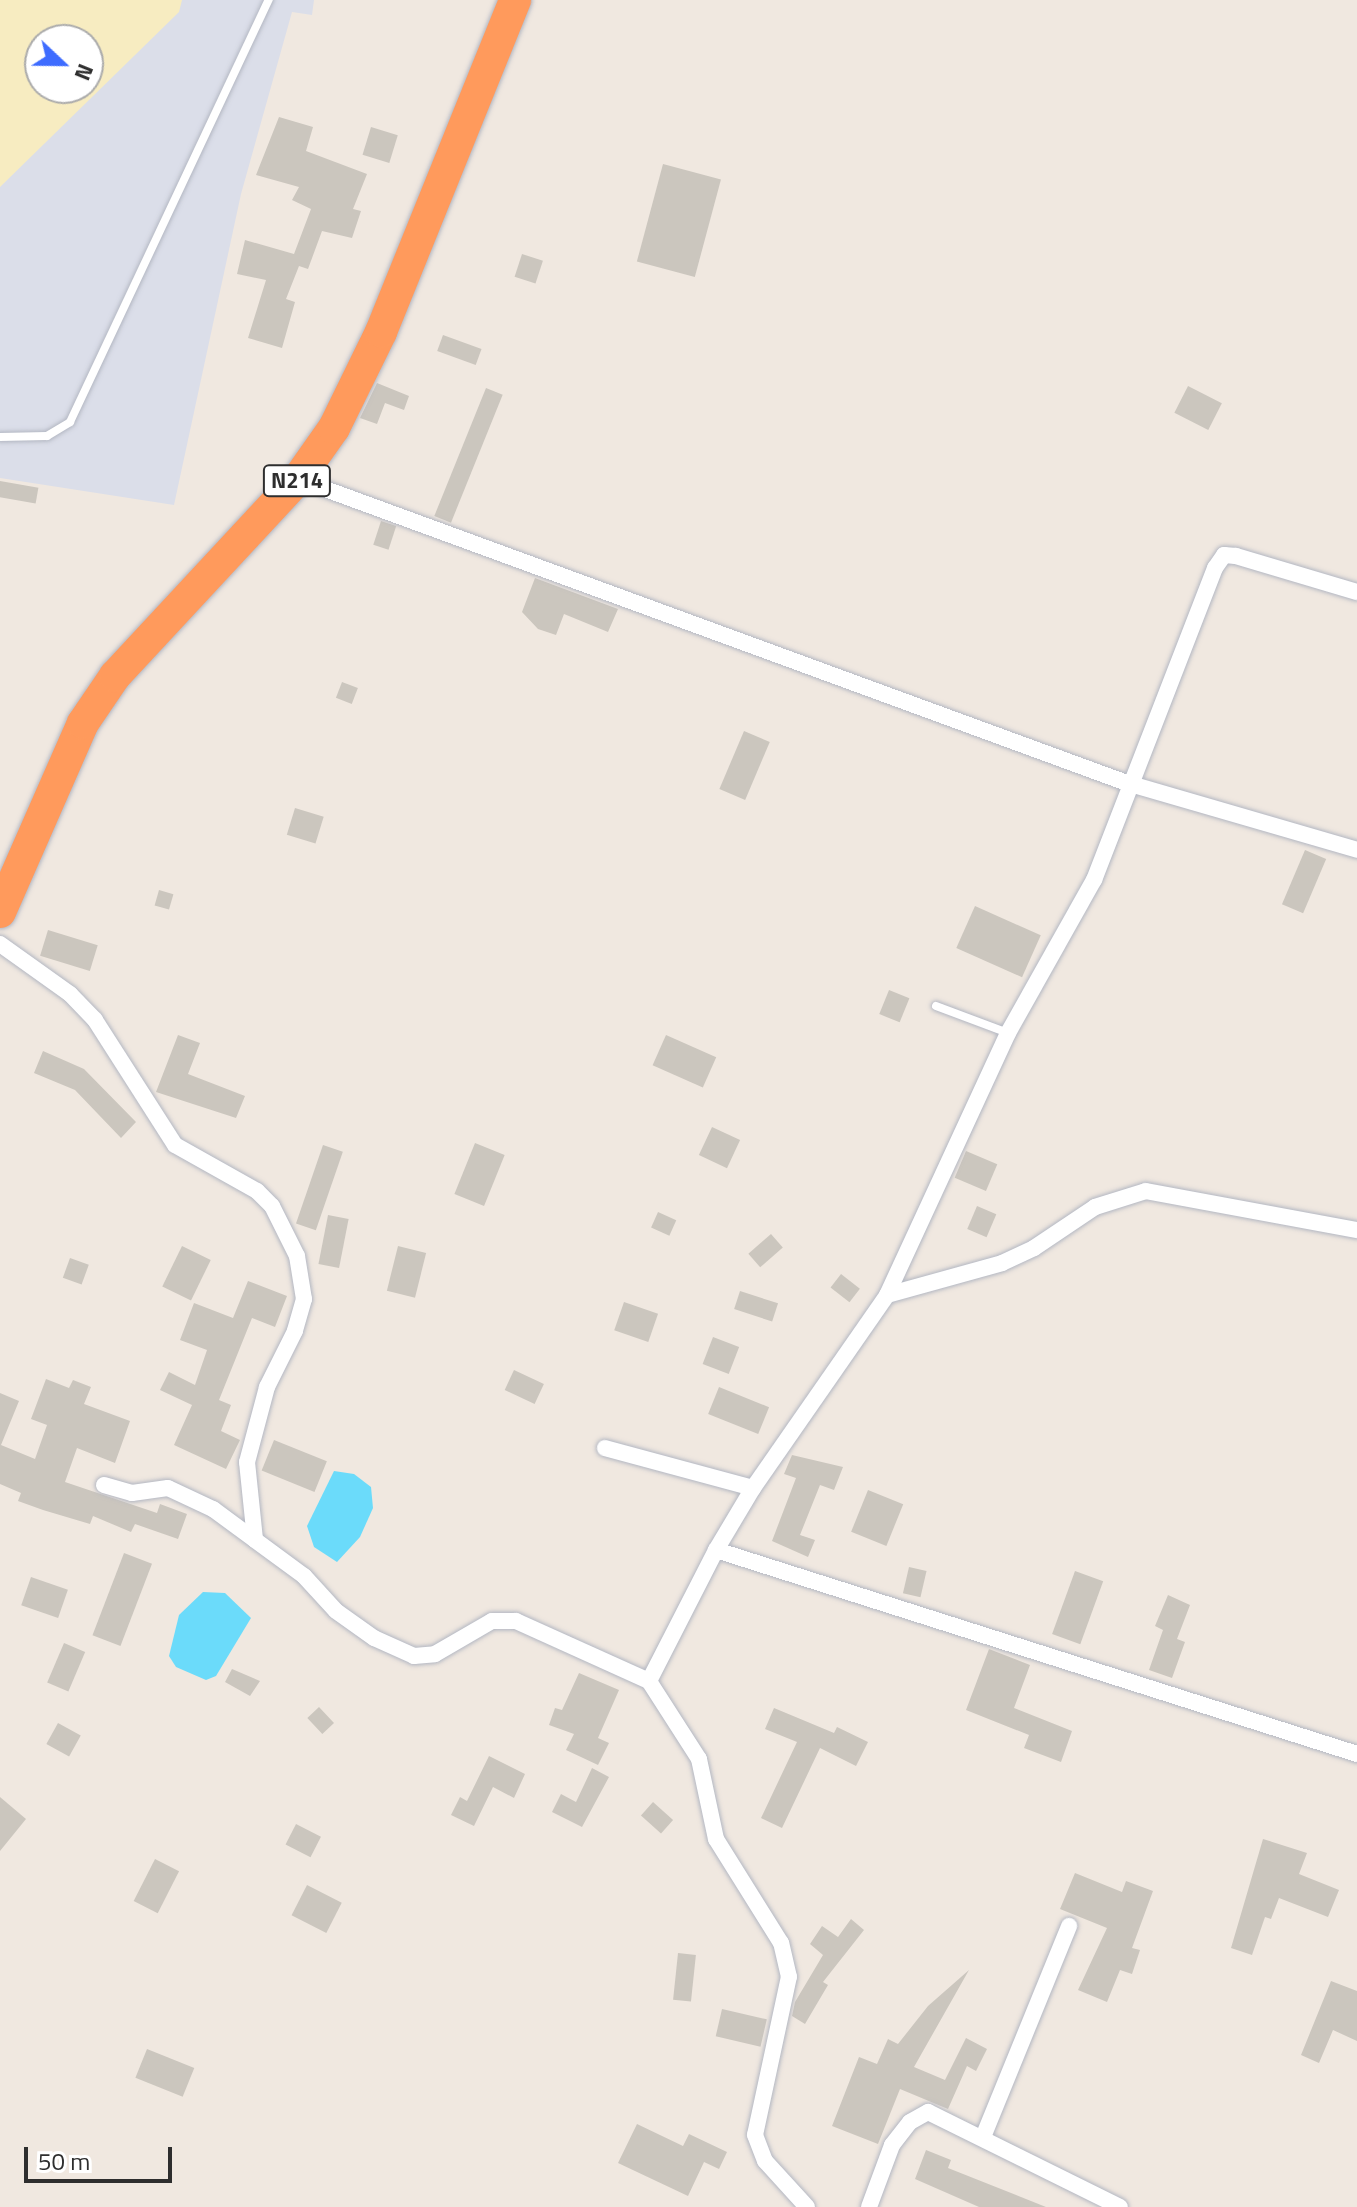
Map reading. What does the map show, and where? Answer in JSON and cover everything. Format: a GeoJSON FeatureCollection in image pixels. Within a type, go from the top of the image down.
{"type":"FeatureCollection","features":[{"type":"Feature","properties":{"kind":"highway","name":"N214"},"geometry":{"type":"LineString","coordinates":[[0,912],[83,723],[99,699],[298,479],[334,428],[381,332],[515,0]]}},
{"type":"Feature","properties":{"kind":"street"},"geometry":{"type":"LineString","coordinates":[[298,479],[1127,783],[1357,850]]}},
{"type":"Feature","properties":{"kind":"street"},"geometry":{"type":"LineString","coordinates":[[649,1681],[716,1550],[753,1488],[887,1295],[1008,1033],[1094,880],[1127,783],[1224,555],[1357,592]]}},
{"type":"Feature","properties":{"kind":"street"},"geometry":{"type":"LineString","coordinates":[[0,944],[70,994],[95,1020],[175,1145],[257,1191],[272,1206],[297,1256],[304,1299],[295,1331],[267,1387],[247,1462],[255,1540]]}},
{"type":"Feature","properties":{"kind":"street"},"geometry":{"type":"LineString","coordinates":[[887,1295],[1002,1263],[1034,1248],[1095,1207],[1146,1191],[1357,1230]]}},
{"type":"Feature","properties":{"kind":"street"},"geometry":{"type":"LineString","coordinates":[[605,1448],[753,1488]]}},
{"type":"Feature","properties":{"kind":"street"},"geometry":{"type":"LineString","coordinates":[[104,1485],[132,1493],[168,1488],[213,1509],[304,1576],[336,1611],[374,1638],[414,1656],[435,1654],[492,1621],[516,1621],[649,1681],[699,1759],[716,1839],[781,1943],[789,1977],[755,2135],[765,2161],[807,2207]]}},
{"type":"Feature","properties":{"kind":"street"},"geometry":{"type":"LineString","coordinates":[[716,1550],[1357,1754]]}},
{"type":"Feature","properties":{"kind":"street"},"geometry":{"type":"LineString","coordinates":[[983,2137],[1069,1926]]}},
{"type":"Feature","properties":{"kind":"street"},"geometry":{"type":"LineString","coordinates":[[869,2207],[892,2145],[910,2122],[928,2112],[1120,2207]]}},
{"type":"Feature","properties":{"kind":"lane"},"geometry":{"type":"LineString","coordinates":[[0,437],[47,436],[70,422],[269,0]]}},
{"type":"Feature","properties":{"kind":"lane"},"geometry":{"type":"LineString","coordinates":[[936,1006],[1008,1033]]}},
{"type":"Feature","properties":{"kind":"shaded area"},"geometry":{"type":"Polygon","coordinates":[[[0,0],[314,0],[312,15],[292,12],[241,194],[174,505],[0,478],[0,0]]]}},
{"type":"Feature","properties":{"kind":"sand"},"geometry":{"type":"Polygon","coordinates":[[[0,0],[182,0],[179,12],[104,85],[104,24],[24,24],[24,104],[85,104],[0,187],[0,0]]]}},
{"type":"Feature","properties":{"kind":"water"},"geometry":{"type":"Polygon","coordinates":[[[334,1471],[354,1474],[371,1487],[373,1508],[360,1537],[337,1562],[314,1547],[307,1526],[334,1471]]]}},
{"type":"Feature","properties":{"kind":"water"},"geometry":{"type":"Polygon","coordinates":[[[203,1592],[225,1593],[251,1618],[216,1676],[206,1680],[176,1667],[169,1656],[179,1615],[203,1592]]]}},
{"type":"Feature","properties":{"kind":"building"},"geometry":{"type":"Polygon","coordinates":[[[279,117],[313,127],[306,151],[367,174],[353,209],[361,211],[352,238],[322,231],[308,269],[299,266],[286,299],[295,302],[282,348],[248,338],[266,280],[237,274],[245,240],[294,254],[311,209],[292,200],[299,187],[256,175],[279,117]]]}},
{"type":"Feature","properties":{"kind":"building"},"geometry":{"type":"Polygon","coordinates":[[[371,127],[398,135],[389,163],[363,155],[371,127]]]}},
{"type":"Feature","properties":{"kind":"building"},"geometry":{"type":"Polygon","coordinates":[[[663,164],[721,180],[695,277],[637,262],[663,164]]]}},
{"type":"Feature","properties":{"kind":"building"},"geometry":{"type":"Polygon","coordinates":[[[522,254],[543,261],[536,284],[515,277],[522,254]]]}},
{"type":"Feature","properties":{"kind":"building"},"geometry":{"type":"Polygon","coordinates":[[[443,335],[482,349],[476,365],[437,351],[443,335]]]}},
{"type":"Feature","properties":{"kind":"building"},"geometry":{"type":"Polygon","coordinates":[[[377,383],[409,396],[404,410],[385,403],[377,424],[360,418],[377,383]]]}},
{"type":"Feature","properties":{"kind":"building"},"geometry":{"type":"Polygon","coordinates":[[[1188,386],[1222,403],[1208,430],[1174,413],[1188,386]]]}},
{"type":"Feature","properties":{"kind":"building"},"geometry":{"type":"Polygon","coordinates":[[[486,388],[503,395],[451,523],[434,516],[486,388]]]}},
{"type":"Feature","properties":{"kind":"building"},"geometry":{"type":"Polygon","coordinates":[[[0,481],[38,488],[36,504],[0,497],[0,481]]]}},
{"type":"Feature","properties":{"kind":"building"},"geometry":{"type":"Polygon","coordinates":[[[381,521],[396,526],[388,550],[373,545],[381,521]]]}},
{"type":"Feature","properties":{"kind":"building"},"geometry":{"type":"Polygon","coordinates":[[[535,578],[618,609],[608,632],[564,614],[556,635],[538,629],[522,612],[535,578]]]}},
{"type":"Feature","properties":{"kind":"building"},"geometry":{"type":"Polygon","coordinates":[[[342,682],[358,688],[352,704],[336,698],[342,682]]]}},
{"type":"Feature","properties":{"kind":"building"},"geometry":{"type":"Polygon","coordinates":[[[744,731],[770,742],[745,800],[719,789],[744,731]]]}},
{"type":"Feature","properties":{"kind":"building"},"geometry":{"type":"Polygon","coordinates":[[[295,808],[324,817],[316,844],[287,835],[295,808]]]}},
{"type":"Feature","properties":{"kind":"building"},"geometry":{"type":"Polygon","coordinates":[[[1305,850],[1326,859],[1303,913],[1282,904],[1305,850]]]}},
{"type":"Feature","properties":{"kind":"building"},"geometry":{"type":"Polygon","coordinates":[[[159,890],[173,894],[169,910],[155,905],[159,890]]]}},
{"type":"Feature","properties":{"kind":"building"},"geometry":{"type":"Polygon","coordinates":[[[975,906],[1041,935],[1022,977],[956,948],[975,906]]]}},
{"type":"Feature","properties":{"kind":"building"},"geometry":{"type":"Polygon","coordinates":[[[48,930],[98,945],[90,971],[40,956],[48,930]]]}},
{"type":"Feature","properties":{"kind":"building"},"geometry":{"type":"Polygon","coordinates":[[[889,990],[909,998],[900,1022],[879,1014],[889,990]]]}},
{"type":"Feature","properties":{"kind":"building"},"geometry":{"type":"Polygon","coordinates":[[[178,1035],[200,1043],[188,1074],[245,1096],[236,1118],[156,1092],[178,1035]]]}},
{"type":"Feature","properties":{"kind":"building"},"geometry":{"type":"Polygon","coordinates":[[[666,1035],[716,1057],[703,1088],[653,1065],[666,1035]]]}},
{"type":"Feature","properties":{"kind":"building"},"geometry":{"type":"Polygon","coordinates":[[[43,1051],[84,1069],[136,1122],[121,1138],[75,1090],[34,1073],[43,1051]]]}},
{"type":"Feature","properties":{"kind":"building"},"geometry":{"type":"Polygon","coordinates":[[[712,1127],[740,1140],[727,1168],[699,1155],[712,1127]]]}},
{"type":"Feature","properties":{"kind":"building"},"geometry":{"type":"Polygon","coordinates":[[[475,1143],[505,1155],[484,1206],[454,1194],[475,1143]]]}},
{"type":"Feature","properties":{"kind":"building"},"geometry":{"type":"Polygon","coordinates":[[[323,1145],[343,1152],[316,1230],[296,1223],[323,1145]]]}},
{"type":"Feature","properties":{"kind":"building"},"geometry":{"type":"Polygon","coordinates":[[[966,1151],[997,1164],[986,1191],[955,1178],[966,1151]]]}},
{"type":"Feature","properties":{"kind":"building"},"geometry":{"type":"Polygon","coordinates":[[[977,1206],[996,1214],[987,1237],[967,1229],[977,1206]]]}},
{"type":"Feature","properties":{"kind":"building"},"geometry":{"type":"Polygon","coordinates":[[[658,1212],[676,1220],[669,1236],[651,1228],[658,1212]]]}},
{"type":"Feature","properties":{"kind":"building"},"geometry":{"type":"Polygon","coordinates":[[[328,1215],[349,1219],[339,1268],[318,1264],[328,1215]]]}},
{"type":"Feature","properties":{"kind":"building"},"geometry":{"type":"Polygon","coordinates":[[[771,1234],[783,1248],[760,1267],[748,1254],[771,1234]]]}},
{"type":"Feature","properties":{"kind":"building"},"geometry":{"type":"Polygon","coordinates":[[[182,1246],[211,1260],[191,1300],[162,1286],[182,1246]]]}},
{"type":"Feature","properties":{"kind":"building"},"geometry":{"type":"Polygon","coordinates":[[[398,1246],[426,1253],[415,1298],[387,1291],[398,1246]]]}},
{"type":"Feature","properties":{"kind":"building"},"geometry":{"type":"Polygon","coordinates":[[[70,1258],[89,1265],[82,1285],[63,1278],[70,1258]]]}},
{"type":"Feature","properties":{"kind":"building"},"geometry":{"type":"Polygon","coordinates":[[[841,1274],[860,1289],[849,1302],[831,1287],[841,1274]]]}},
{"type":"Feature","properties":{"kind":"building"},"geometry":{"type":"Polygon","coordinates":[[[248,1281],[287,1296],[275,1327],[252,1318],[219,1400],[231,1405],[221,1431],[240,1440],[226,1469],[174,1445],[192,1405],[160,1390],[169,1372],[195,1385],[207,1350],[180,1340],[194,1303],[233,1318],[248,1281]]]}},
{"type":"Feature","properties":{"kind":"building"},"geometry":{"type":"Polygon","coordinates":[[[740,1291],[778,1303],[772,1321],[734,1309],[740,1291]]]}},
{"type":"Feature","properties":{"kind":"building"},"geometry":{"type":"Polygon","coordinates":[[[624,1302],[658,1314],[648,1342],[614,1330],[624,1302]]]}},
{"type":"Feature","properties":{"kind":"building"},"geometry":{"type":"Polygon","coordinates":[[[713,1337],[739,1347],[729,1374],[703,1364],[713,1337]]]}},
{"type":"Feature","properties":{"kind":"building"},"geometry":{"type":"Polygon","coordinates":[[[514,1370],[544,1384],[535,1404],[505,1390],[514,1370]]]}},
{"type":"Feature","properties":{"kind":"building"},"geometry":{"type":"Polygon","coordinates":[[[46,1379],[69,1388],[73,1380],[91,1387],[84,1404],[130,1421],[115,1463],[77,1448],[65,1482],[157,1513],[160,1504],[187,1514],[178,1539],[135,1524],[131,1532],[93,1516],[90,1524],[43,1510],[18,1501],[21,1493],[0,1484],[0,1393],[19,1401],[1,1445],[35,1459],[47,1425],[31,1419],[46,1379]]]}},
{"type":"Feature","properties":{"kind":"building"},"geometry":{"type":"Polygon","coordinates":[[[719,1387],[769,1407],[758,1434],[708,1414],[719,1387]]]}},
{"type":"Feature","properties":{"kind":"building"},"geometry":{"type":"Polygon","coordinates":[[[274,1440],[327,1461],[314,1492],[262,1471],[274,1440]]]}},
{"type":"Feature","properties":{"kind":"building"},"geometry":{"type":"Polygon","coordinates":[[[792,1455],[843,1467],[834,1490],[820,1485],[800,1535],[815,1540],[808,1557],[772,1541],[796,1478],[784,1474],[792,1455]]]}},
{"type":"Feature","properties":{"kind":"building"},"geometry":{"type":"Polygon","coordinates":[[[868,1490],[903,1504],[886,1546],[851,1532],[868,1490]]]}},
{"type":"Feature","properties":{"kind":"building"},"geometry":{"type":"Polygon","coordinates":[[[124,1553],[152,1564],[120,1646],[92,1635],[124,1553]]]}},
{"type":"Feature","properties":{"kind":"building"},"geometry":{"type":"Polygon","coordinates":[[[909,1567],[927,1571],[920,1597],[903,1593],[909,1567]]]}},
{"type":"Feature","properties":{"kind":"building"},"geometry":{"type":"Polygon","coordinates":[[[1075,1571],[1103,1581],[1080,1644],[1052,1634],[1075,1571]]]}},
{"type":"Feature","properties":{"kind":"building"},"geometry":{"type":"Polygon","coordinates":[[[31,1577],[68,1590],[58,1618],[21,1605],[31,1577]]]}},
{"type":"Feature","properties":{"kind":"building"},"geometry":{"type":"Polygon","coordinates":[[[1168,1595],[1190,1605],[1177,1639],[1185,1642],[1172,1678],[1149,1670],[1163,1630],[1155,1626],[1168,1595]]]}},
{"type":"Feature","properties":{"kind":"building"},"geometry":{"type":"Polygon","coordinates":[[[64,1643],[85,1652],[68,1692],[47,1683],[64,1643]]]}},
{"type":"Feature","properties":{"kind":"building"},"geometry":{"type":"Polygon","coordinates":[[[989,1649],[1030,1665],[1014,1708],[1072,1731],[1061,1762],[1024,1748],[1029,1735],[966,1710],[989,1649]]]}},
{"type":"Feature","properties":{"kind":"building"},"geometry":{"type":"Polygon","coordinates":[[[232,1669],[260,1681],[250,1696],[225,1682],[232,1669]]]}},
{"type":"Feature","properties":{"kind":"building"},"geometry":{"type":"Polygon","coordinates":[[[579,1673],[619,1690],[598,1738],[609,1743],[598,1765],[566,1750],[574,1734],[549,1725],[555,1708],[562,1710],[579,1673]]]}},
{"type":"Feature","properties":{"kind":"building"},"geometry":{"type":"Polygon","coordinates":[[[319,1707],[334,1723],[322,1734],[307,1718],[319,1707]]]}},
{"type":"Feature","properties":{"kind":"building"},"geometry":{"type":"Polygon","coordinates":[[[774,1708],[834,1733],[837,1727],[868,1742],[856,1766],[820,1748],[782,1828],[761,1818],[797,1742],[765,1729],[774,1708]]]}},
{"type":"Feature","properties":{"kind":"building"},"geometry":{"type":"Polygon","coordinates":[[[58,1723],[81,1736],[69,1757],[46,1744],[58,1723]]]}},
{"type":"Feature","properties":{"kind":"building"},"geometry":{"type":"Polygon","coordinates":[[[489,1756],[525,1774],[514,1798],[493,1787],[474,1826],[451,1815],[460,1797],[467,1801],[489,1756]]]}},
{"type":"Feature","properties":{"kind":"building"},"geometry":{"type":"Polygon","coordinates":[[[592,1768],[609,1777],[582,1827],[552,1812],[561,1794],[576,1802],[592,1768]]]}},
{"type":"Feature","properties":{"kind":"building"},"geometry":{"type":"Polygon","coordinates":[[[0,1797],[26,1819],[0,1851],[0,1797]]]}},
{"type":"Feature","properties":{"kind":"building"},"geometry":{"type":"Polygon","coordinates":[[[653,1802],[673,1820],[661,1833],[641,1815],[653,1802]]]}},
{"type":"Feature","properties":{"kind":"building"},"geometry":{"type":"Polygon","coordinates":[[[296,1824],[321,1837],[311,1857],[286,1844],[296,1824]]]}},
{"type":"Feature","properties":{"kind":"building"},"geometry":{"type":"Polygon","coordinates":[[[1263,1839],[1307,1853],[1299,1874],[1339,1890],[1328,1917],[1279,1898],[1271,1919],[1265,1917],[1252,1955],[1231,1948],[1263,1839]]]}},
{"type":"Feature","properties":{"kind":"building"},"geometry":{"type":"Polygon","coordinates":[[[155,1859],[179,1871],[158,1913],[134,1901],[155,1859]]]}},
{"type":"Feature","properties":{"kind":"building"},"geometry":{"type":"Polygon","coordinates":[[[1075,1873],[1122,1892],[1126,1881],[1153,1891],[1132,1948],[1140,1950],[1132,1974],[1120,1970],[1107,2002],[1078,1990],[1107,1928],[1060,1909],[1075,1873]]]}},
{"type":"Feature","properties":{"kind":"building"},"geometry":{"type":"Polygon","coordinates":[[[307,1885],[342,1903],[326,1933],[292,1915],[307,1885]]]}},
{"type":"Feature","properties":{"kind":"building"},"geometry":{"type":"Polygon","coordinates":[[[851,1919],[864,1930],[823,1982],[828,1985],[805,2024],[792,2016],[795,2002],[823,1955],[810,1944],[822,1926],[838,1937],[851,1919]]]}},
{"type":"Feature","properties":{"kind":"building"},"geometry":{"type":"Polygon","coordinates":[[[678,1953],[696,1955],[691,2002],[673,2000],[678,1953]]]}},
{"type":"Feature","properties":{"kind":"building"},"geometry":{"type":"Polygon","coordinates":[[[969,1970],[914,2067],[945,2080],[966,2038],[987,2049],[976,2071],[967,2066],[948,2109],[900,2089],[878,2144],[832,2126],[859,2057],[877,2064],[888,2039],[898,2044],[928,2006],[969,1970]]]}},
{"type":"Feature","properties":{"kind":"building"},"geometry":{"type":"Polygon","coordinates":[[[1331,1981],[1357,1991],[1357,2041],[1333,2030],[1319,2063],[1301,2055],[1331,1981]]]}},
{"type":"Feature","properties":{"kind":"building"},"geometry":{"type":"Polygon","coordinates":[[[722,2009],[767,2019],[761,2047],[716,2036],[722,2009]]]}},
{"type":"Feature","properties":{"kind":"building"},"geometry":{"type":"Polygon","coordinates":[[[147,2049],[194,2068],[183,2097],[135,2078],[147,2049]]]}},
{"type":"Feature","properties":{"kind":"building"},"geometry":{"type":"Polygon","coordinates":[[[637,2124],[683,2146],[689,2134],[727,2152],[719,2169],[704,2162],[688,2196],[618,2163],[637,2124]]]}},
{"type":"Feature","properties":{"kind":"building"},"geometry":{"type":"Polygon","coordinates":[[[926,2150],[951,2160],[948,2168],[1046,2207],[979,2207],[915,2179],[926,2150]]]}}]}
